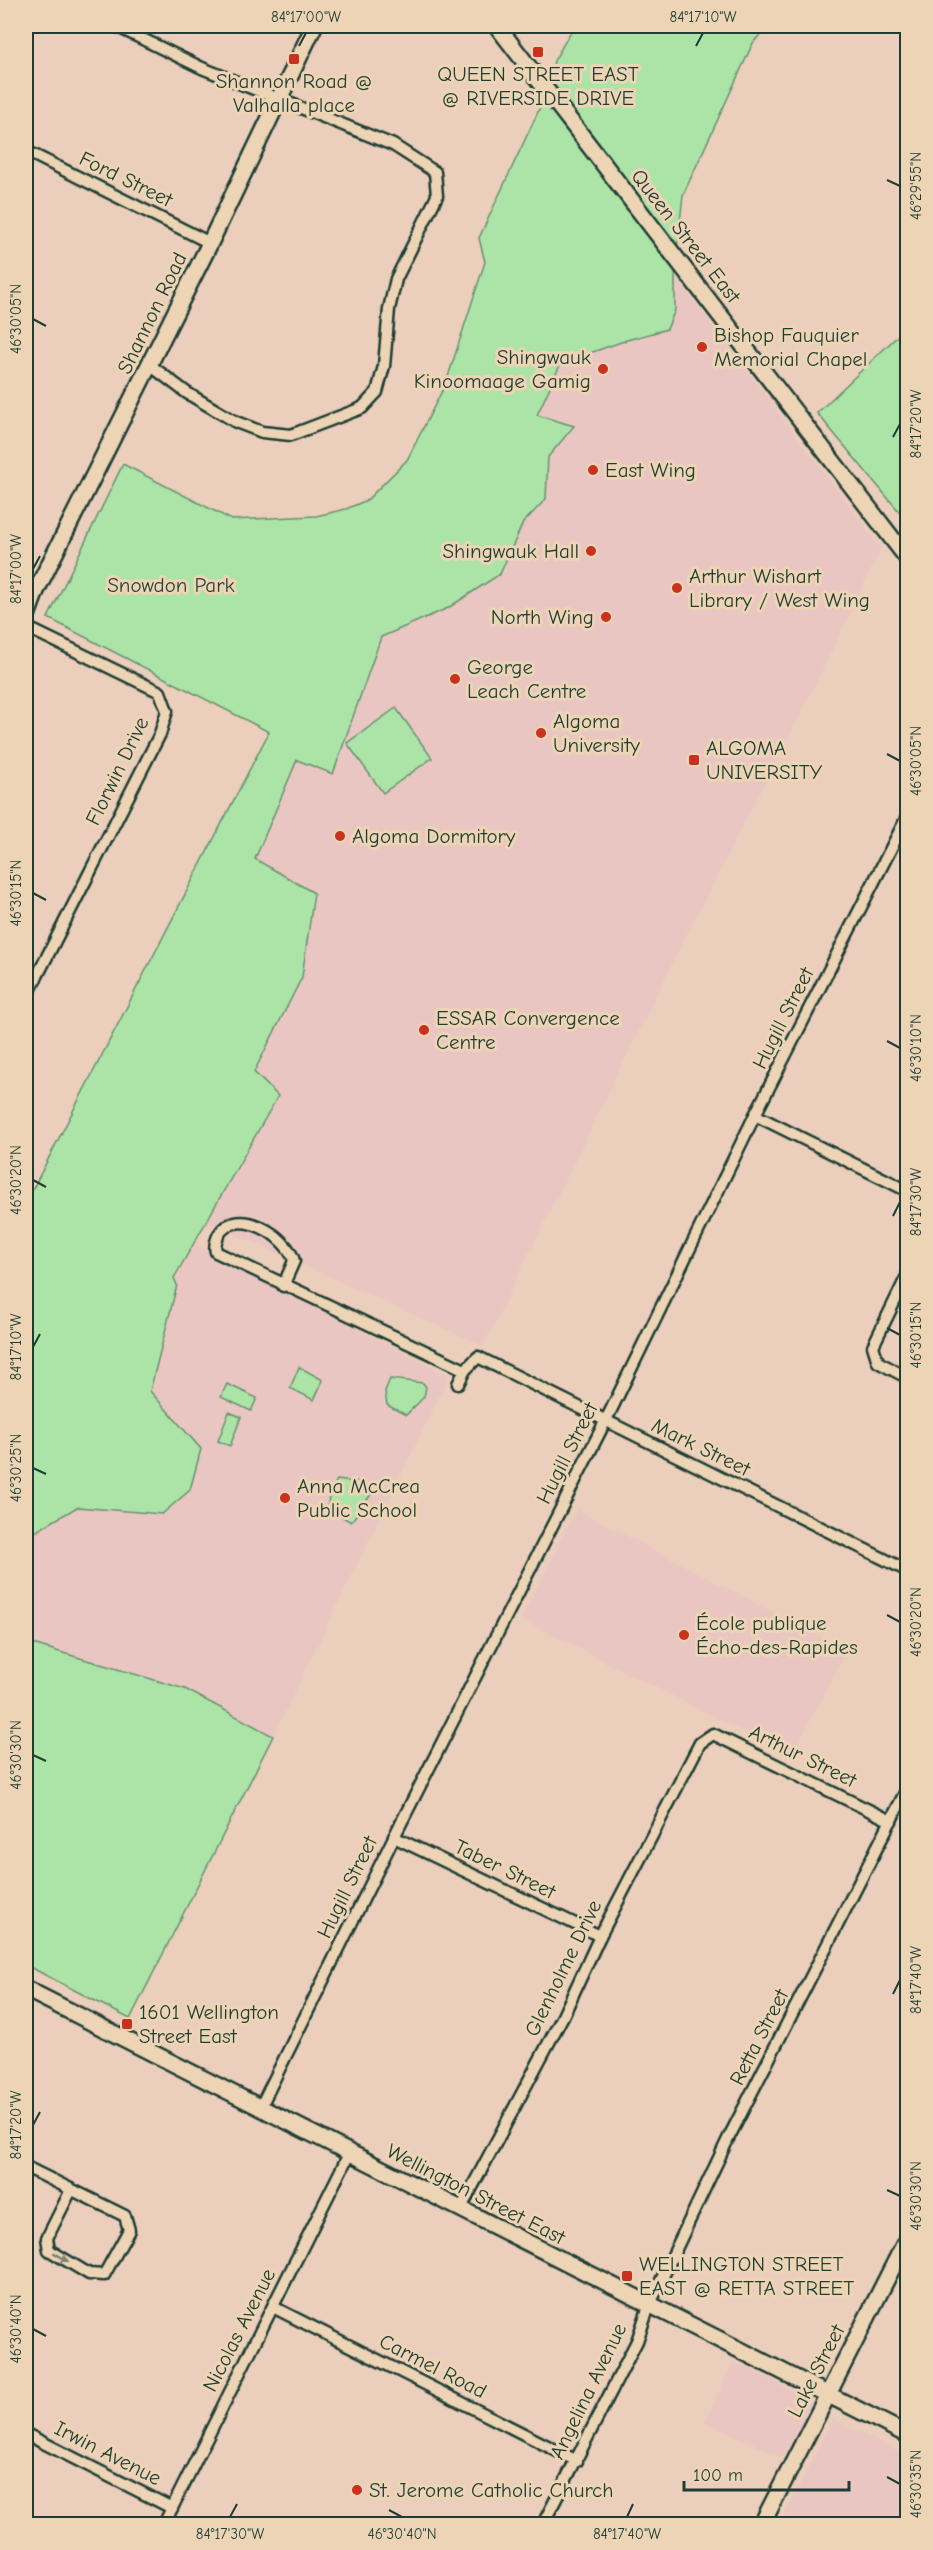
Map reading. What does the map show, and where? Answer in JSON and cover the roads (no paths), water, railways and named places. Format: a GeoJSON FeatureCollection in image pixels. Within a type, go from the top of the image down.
{"type":"FeatureCollection","features":[{"type":"Feature","properties":{"kind":"main road","name":"Shannon Road"},"geometry":{"type":"LineString","coordinates":[[26,618],[36,591],[150,365],[314,26]]}},
{"type":"Feature","properties":{"kind":"main road","name":"Queen Street East"},"geometry":{"type":"LineString","coordinates":[[504,29],[908,559]]}},
{"type":"Feature","properties":{"kind":"main road","name":"Wellington Street East"},"geometry":{"type":"LineString","coordinates":[[26,1989],[908,2435]]}},
{"type":"Feature","properties":{"kind":"main road","name":"Lake Street"},"geometry":{"type":"LineString","coordinates":[[762,2524],[908,2237]]}},
{"type":"Feature","properties":{"kind":"street"},"geometry":{"type":"LineString","coordinates":[[117,26],[202,68],[393,145],[435,172],[437,196],[396,279],[389,309],[384,366],[377,392],[362,408],[291,435],[262,432],[236,422],[187,393],[150,365]]}},
{"type":"Feature","properties":{"kind":"street","name":"Ford Street"},"geometry":{"type":"LineString","coordinates":[[26,151],[210,243]]}},
{"type":"Feature","properties":{"kind":"street","name":"Florwin Drive"},"geometry":{"type":"LineString","coordinates":[[26,627],[160,692],[166,711],[160,734],[26,998]]}},
{"type":"Feature","properties":{"kind":"street","name":"Hugill Street"},"geometry":{"type":"LineString","coordinates":[[260,2108],[908,815]]}},
{"type":"Feature","properties":{"kind":"street"},"geometry":{"type":"LineString","coordinates":[[756,1115],[908,1191]]}},
{"type":"Feature","properties":{"kind":"street"},"geometry":{"type":"LineString","coordinates":[[283,1286],[294,1261],[288,1245],[248,1222],[236,1221],[227,1225],[217,1238],[214,1249],[216,1252],[283,1286],[465,1370],[458,1383]]}},
{"type":"Feature","properties":{"kind":"street"},"geometry":{"type":"LineString","coordinates":[[908,1274],[873,1347],[878,1362],[908,1378]]}},
{"type":"Feature","properties":{"kind":"street","name":"Mark Street"},"geometry":{"type":"LineString","coordinates":[[465,1370],[478,1357],[908,1571]]}},
{"type":"Feature","properties":{"kind":"street","name":"Arthur Street"},"geometry":{"type":"LineString","coordinates":[[700,1743],[713,1734],[891,1821]]}},
{"type":"Feature","properties":{"kind":"street","name":"Glenholme Drive"},"geometry":{"type":"LineString","coordinates":[[460,2210],[563,2016],[600,1936],[700,1743]]}},
{"type":"Feature","properties":{"kind":"street","name":"Retta Street"},"geometry":{"type":"LineString","coordinates":[[649,2306],[728,2139],[908,1787]]}},
{"type":"Feature","properties":{"kind":"street","name":"Taber Street"},"geometry":{"type":"LineString","coordinates":[[394,1837],[600,1936]]}},
{"type":"Feature","properties":{"kind":"street","name":"Nicolas Avenue"},"geometry":{"type":"LineString","coordinates":[[164,2524],[349,2154]]}},
{"type":"Feature","properties":{"kind":"street"},"geometry":{"type":"LineString","coordinates":[[26,2167],[125,2216],[129,2230],[104,2275],[89,2274],[49,2250],[47,2238],[71,2190]]}},
{"type":"Feature","properties":{"kind":"street","name":"Angelina Avenue"},"geometry":{"type":"LineString","coordinates":[[543,2524],[637,2341],[649,2306]]}},
{"type":"Feature","properties":{"kind":"street","name":"Carmel Road"},"geometry":{"type":"LineString","coordinates":[[273,2307],[577,2461]]}},
{"type":"Feature","properties":{"kind":"street","name":"Irwin Avenue"},"geometry":{"type":"LineString","coordinates":[[26,2434],[172,2508]]}},
{"type":"Feature","properties":{"kind":"place","name":"QUEEN STREET EAST @ RIVERSIDE DRIVE"},"geometry":{"type":"Point","coordinates":[538,52]}},
{"type":"Feature","properties":{"kind":"place","name":"Shannon Road @ Valhalla place"},"geometry":{"type":"Point","coordinates":[294,59]}},
{"type":"Feature","properties":{"kind":"place","name":"Bishop Fauquier Memorial Chapel"},"geometry":{"type":"Point","coordinates":[702,347]}},
{"type":"Feature","properties":{"kind":"place","name":"Shingwauk Kinoomaage Gamig"},"geometry":{"type":"Point","coordinates":[603,369]}},
{"type":"Feature","properties":{"kind":"place","name":"East Wing"},"geometry":{"type":"Point","coordinates":[593,470]}},
{"type":"Feature","properties":{"kind":"place","name":"Shingwauk Hall"},"geometry":{"type":"Point","coordinates":[591,551]}},
{"type":"Feature","properties":{"kind":"place","name":"Arthur Wishart Library / West Wing"},"geometry":{"type":"Point","coordinates":[677,588]}},
{"type":"Feature","properties":{"kind":"place","name":"North Wing"},"geometry":{"type":"Point","coordinates":[606,617]}},
{"type":"Feature","properties":{"kind":"place","name":"George Leach Centre"},"geometry":{"type":"Point","coordinates":[455,679]}},
{"type":"Feature","properties":{"kind":"place","name":"Algoma University"},"geometry":{"type":"Point","coordinates":[541,733]}},
{"type":"Feature","properties":{"kind":"place","name":"ALGOMA UNIVERSITY"},"geometry":{"type":"Point","coordinates":[694,760]}},
{"type":"Feature","properties":{"kind":"place","name":"Algoma Dormitory"},"geometry":{"type":"Point","coordinates":[340,836]}},
{"type":"Feature","properties":{"kind":"place","name":"ESSAR Convergence Centre"},"geometry":{"type":"Point","coordinates":[424,1030]}},
{"type":"Feature","properties":{"kind":"place","name":"Anna McCrea Public School"},"geometry":{"type":"Point","coordinates":[285,1498]}},
{"type":"Feature","properties":{"kind":"place","name":"École publique Écho-des-Rapides"},"geometry":{"type":"Point","coordinates":[684,1635]}},
{"type":"Feature","properties":{"kind":"place","name":"1601 Wellington Street East"},"geometry":{"type":"Point","coordinates":[127,2024]}},
{"type":"Feature","properties":{"kind":"place","name":"WELLINGTON STREET EAST @ RETTA STREET"},"geometry":{"type":"Point","coordinates":[627,2276]}},
{"type":"Feature","properties":{"kind":"place","name":"St. Jerome Catholic Church"},"geometry":{"type":"Point","coordinates":[357,2490]}},
{"type":"Feature","properties":{"kind":"park label","name":"Snowdon Park"},"geometry":{"type":"Point","coordinates":[171,585]}}]}
